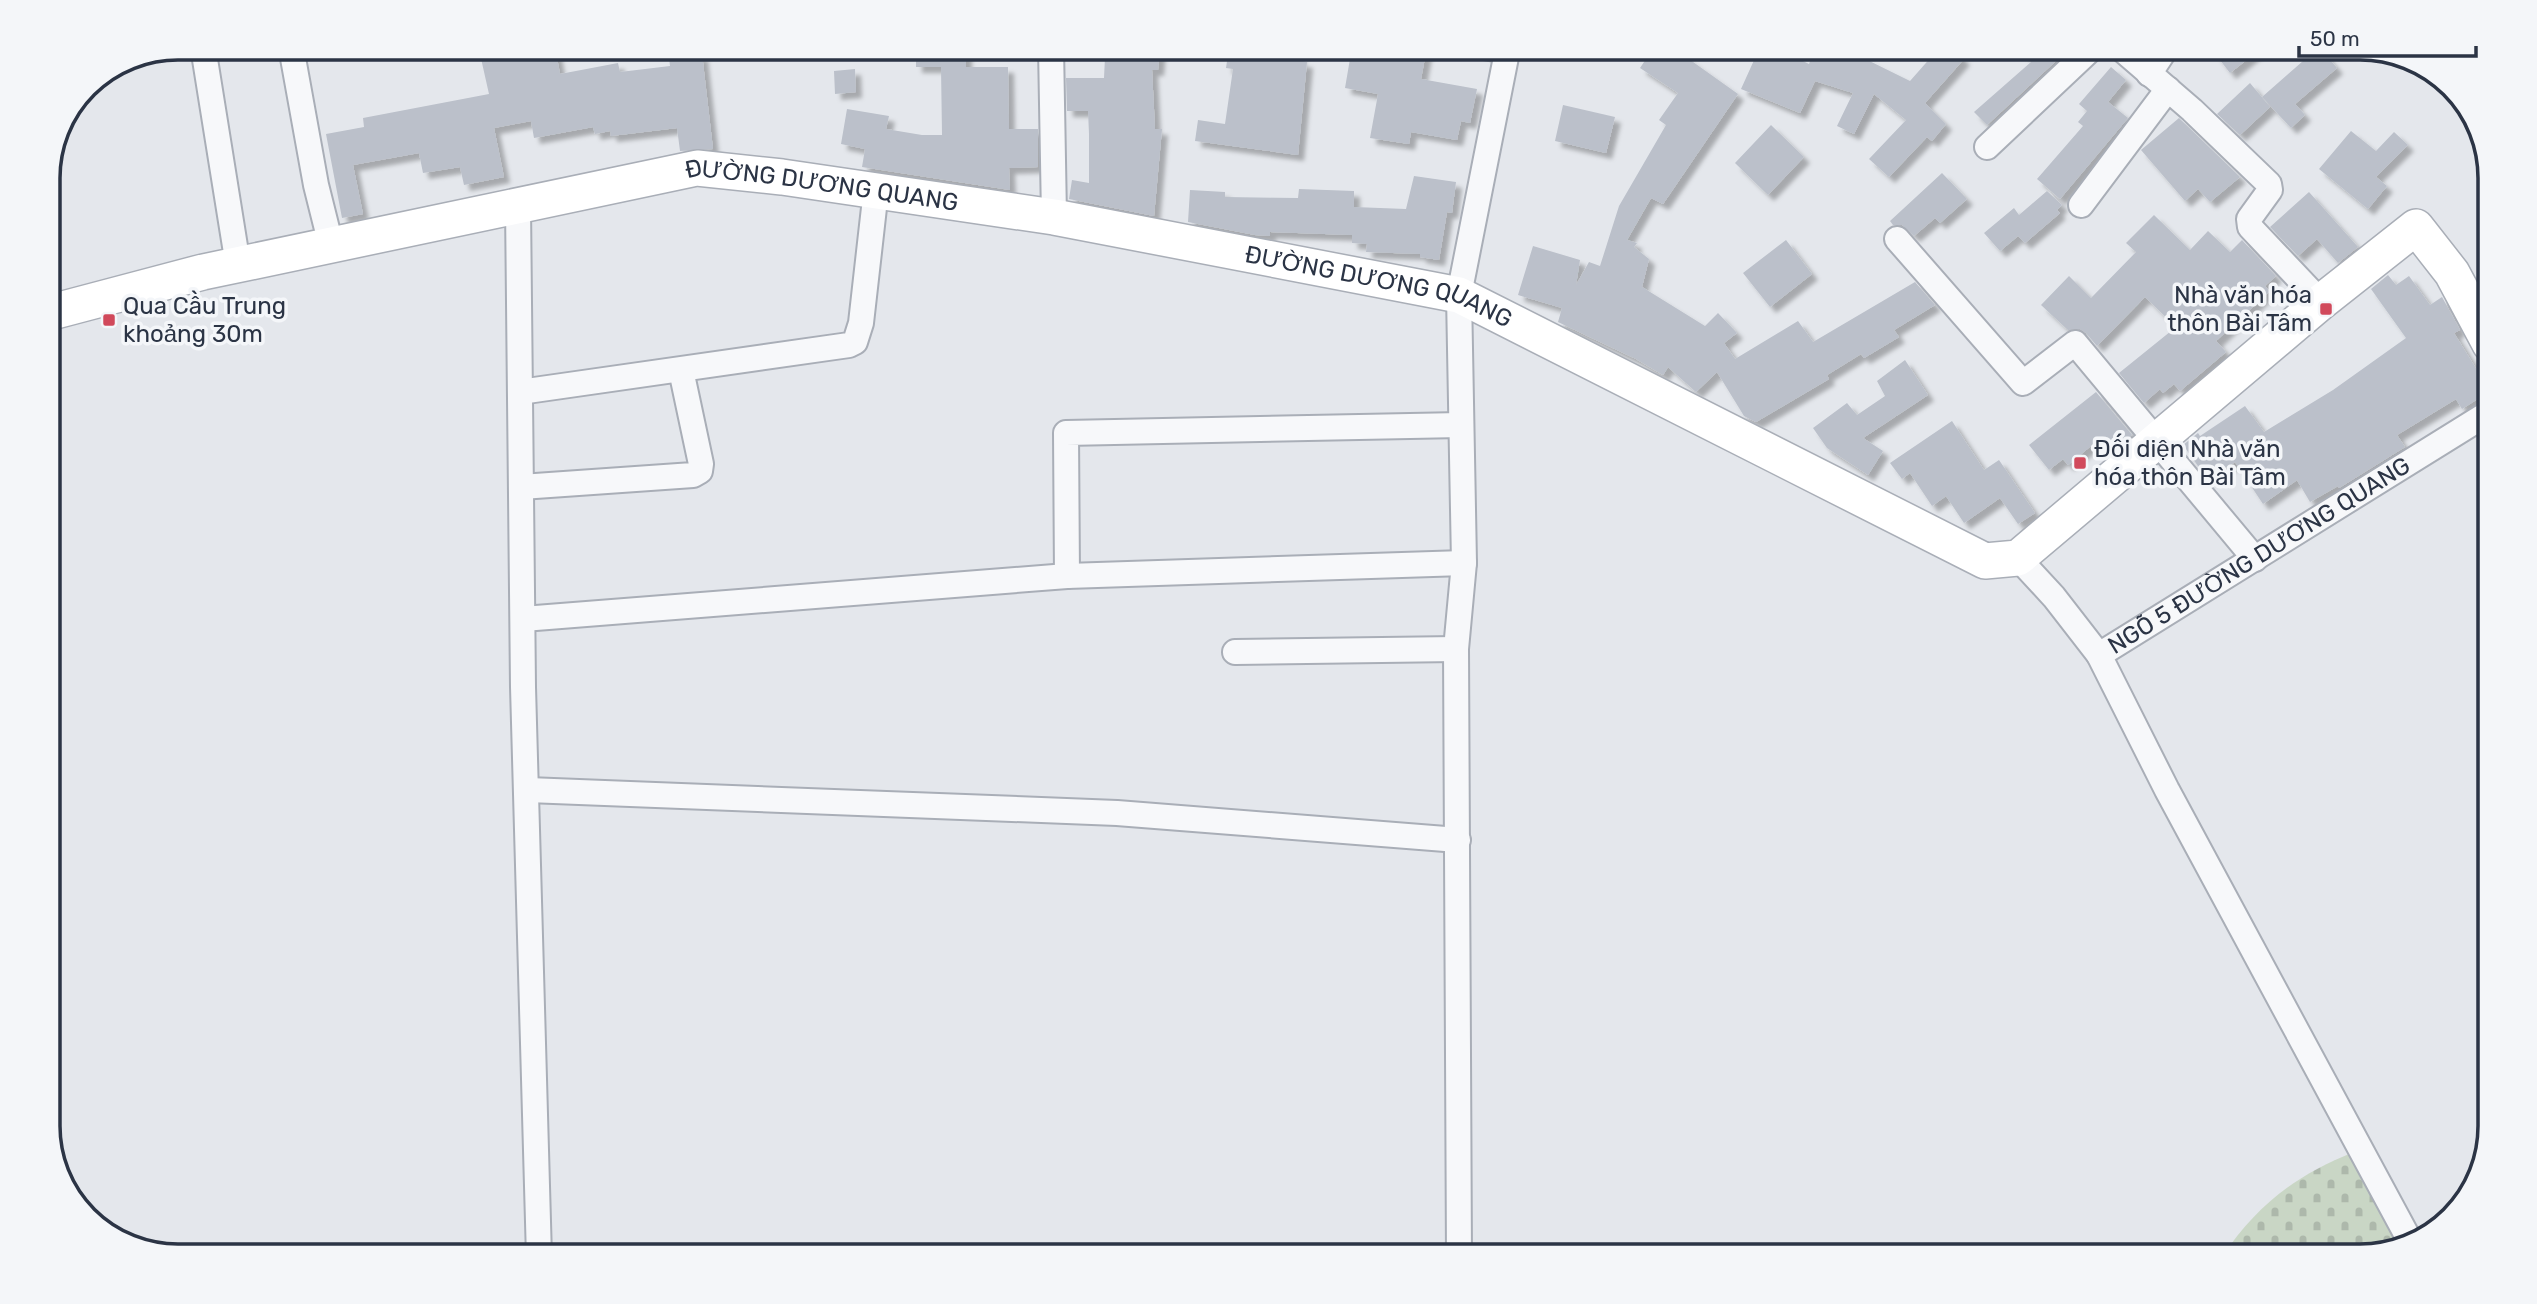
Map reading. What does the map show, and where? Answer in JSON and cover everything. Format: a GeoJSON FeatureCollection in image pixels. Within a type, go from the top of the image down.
{"type":"FeatureCollection","features":[{"type":"Feature","properties":{"kind":"street"},"geometry":{"type":"LineString","coordinates":[[205,60],[238,265]]}},
{"type":"Feature","properties":{"kind":"street"},"geometry":{"type":"LineString","coordinates":[[293,60],[316,185],[331,245]]}},
{"type":"Feature","properties":{"kind":"street"},"geometry":{"type":"LineString","coordinates":[[1051,60],[1054,217]]}},
{"type":"Feature","properties":{"kind":"street"},"geometry":{"type":"LineString","coordinates":[[1459,1244],[1456,649],[1464,563],[1459,295],[1498,60]]}},
{"type":"Feature","properties":{"kind":"street"},"geometry":{"type":"LineString","coordinates":[[1987,147],[2079,60]]}},
{"type":"Feature","properties":{"kind":"street"},"geometry":{"type":"LineString","coordinates":[[2134,60],[2269,184],[2270,190],[2249,219],[2250,227],[2321,302]]}},
{"type":"Feature","properties":{"kind":"street"},"geometry":{"type":"LineString","coordinates":[[2081,205],[2159,82],[2164,60]]}},
{"type":"Feature","properties":{"kind":"street","name":"ĐƯỜNG DƯƠNG QUANG"},"geometry":{"type":"LineString","coordinates":[[60,310],[238,265],[697,168],[876,190],[1054,217],[1459,295],[1985,561],[2018,558]]}},
{"type":"Feature","properties":{"kind":"street"},"geometry":{"type":"LineString","coordinates":[[520,392],[842,347],[855,342],[865,300],[876,190]]}},
{"type":"Feature","properties":{"kind":"street"},"geometry":{"type":"LineString","coordinates":[[518,206],[523,619],[539,1244]]}},
{"type":"Feature","properties":{"kind":"street"},"geometry":{"type":"LineString","coordinates":[[2018,558],[2321,302],[2416,227],[2452,272],[2477,320]]}},
{"type":"Feature","properties":{"kind":"street"},"geometry":{"type":"LineString","coordinates":[[1897,239],[2023,383],[2075,342],[2255,559]]}},
{"type":"Feature","properties":{"kind":"street"},"geometry":{"type":"LineString","coordinates":[[521,487],[693,475],[700,471],[701,464],[681,370]]}},
{"type":"Feature","properties":{"kind":"street","name":"NGÕ 5 ĐƯỜNG DƯƠNG QUANG"},"geometry":{"type":"LineString","coordinates":[[2018,558],[2054,597],[2099,655],[2477,420]]}},
{"type":"Feature","properties":{"kind":"street"},"geometry":{"type":"LineString","coordinates":[[1068,576],[1066,433],[1461,425]]}},
{"type":"Feature","properties":{"kind":"street"},"geometry":{"type":"LineString","coordinates":[[523,619],[1068,576],[1464,563]]}},
{"type":"Feature","properties":{"kind":"street"},"geometry":{"type":"LineString","coordinates":[[1236,652],[1456,649]]}},
{"type":"Feature","properties":{"kind":"street"},"geometry":{"type":"LineString","coordinates":[[2099,655],[2167,790],[2406,1234]]}},
{"type":"Feature","properties":{"kind":"street"},"geometry":{"type":"LineString","coordinates":[[528,790],[1117,813],[1458,840]]}},
{"type":"Feature","properties":{"kind":"green space"},"geometry":{"type":"Polygon","coordinates":[[[2354,1152],[2399,1236],[2359,1244],[2231,1244],[2249,1222],[2279,1194],[2333,1161],[2354,1152]]]}},
{"type":"Feature","properties":{"kind":"building"},"geometry":{"type":"Polygon","coordinates":[[[481,60],[557,60],[560,74],[618,63],[620,72],[670,66],[669,60],[703,60],[713,149],[680,151],[677,128],[611,136],[610,131],[595,134],[593,127],[534,138],[531,121],[494,128],[504,177],[464,185],[460,167],[423,173],[419,153],[353,165],[363,214],[342,218],[326,134],[364,127],[363,118],[489,94],[481,60]]]}},
{"type":"Feature","properties":{"kind":"building"},"geometry":{"type":"Polygon","coordinates":[[[916,60],[966,60],[966,67],[1008,67],[1009,129],[1038,129],[1038,167],[1009,168],[1010,190],[862,167],[865,149],[841,144],[847,109],[889,116],[886,129],[922,135],[942,135],[941,67],[916,67],[916,60]]]}},
{"type":"Feature","properties":{"kind":"building"},"geometry":{"type":"Polygon","coordinates":[[[1105,60],[1159,60],[1158,70],[1152,70],[1155,129],[1162,129],[1154,216],[1069,199],[1072,180],[1089,183],[1089,134],[1088,111],[1067,111],[1066,78],[1104,78],[1105,60]]]}},
{"type":"Feature","properties":{"kind":"building"},"geometry":{"type":"Polygon","coordinates":[[[1227,60],[1307,62],[1298,155],[1195,141],[1198,120],[1225,124],[1233,69],[1226,68],[1227,60]]]}},
{"type":"Feature","properties":{"kind":"building"},"geometry":{"type":"Polygon","coordinates":[[[1350,60],[1425,60],[1421,79],[1477,89],[1470,123],[1461,121],[1457,140],[1411,132],[1409,144],[1370,138],[1378,94],[1345,88],[1350,60]]]}},
{"type":"Feature","properties":{"kind":"building"},"geometry":{"type":"Polygon","coordinates":[[[1645,60],[1690,60],[1738,94],[1663,204],[1651,198],[1627,240],[1637,243],[1634,247],[1649,259],[1642,287],[1705,326],[1718,313],[1737,333],[1724,343],[1735,359],[1798,321],[1813,342],[1915,282],[1935,305],[1894,330],[1899,337],[1864,358],[1861,354],[1827,375],[1829,379],[1756,422],[1744,416],[1717,372],[1696,392],[1668,367],[1663,375],[1636,359],[1558,322],[1562,308],[1518,295],[1533,246],[1580,260],[1576,285],[1589,262],[1600,266],[1619,206],[1666,125],[1659,120],[1678,93],[1640,68],[1645,60]]]}},
{"type":"Feature","properties":{"kind":"building"},"geometry":{"type":"Polygon","coordinates":[[[1754,60],[1801,60],[1809,64],[1810,60],[1867,60],[1910,81],[1929,60],[1963,60],[1925,103],[1946,124],[1932,141],[1927,137],[1889,177],[1869,159],[1906,120],[1874,94],[1854,134],[1837,126],[1853,93],[1815,81],[1800,113],[1741,89],[1754,60]]]}},
{"type":"Feature","properties":{"kind":"building"},"geometry":{"type":"Polygon","coordinates":[[[2029,60],[2057,60],[1987,125],[1974,112],[2031,62],[2029,60]]]}},
{"type":"Feature","properties":{"kind":"building"},"geometry":{"type":"Polygon","coordinates":[[[2220,60],[2246,60],[2230,73],[2220,60]]]}},
{"type":"Feature","properties":{"kind":"building"},"geometry":{"type":"Polygon","coordinates":[[[2304,60],[2330,60],[2337,68],[2295,104],[2305,115],[2291,128],[2262,97],[2304,60]]]}},
{"type":"Feature","properties":{"kind":"building"},"geometry":{"type":"Polygon","coordinates":[[[2111,67],[2126,80],[2108,102],[2128,118],[2060,199],[2037,179],[2083,126],[2078,122],[2087,111],[2079,104],[2111,67]]]}},
{"type":"Feature","properties":{"kind":"building"},"geometry":{"type":"Polygon","coordinates":[[[855,69],[856,92],[835,94],[834,71],[855,69]]]}},
{"type":"Feature","properties":{"kind":"building"},"geometry":{"type":"Polygon","coordinates":[[[2250,83],[2270,107],[2240,135],[2217,114],[2250,83]]]}},
{"type":"Feature","properties":{"kind":"building"},"geometry":{"type":"Polygon","coordinates":[[[1563,105],[1615,117],[1606,153],[1555,141],[1563,105]]]}},
{"type":"Feature","properties":{"kind":"building"},"geometry":{"type":"Polygon","coordinates":[[[2179,118],[2240,177],[2210,202],[2198,189],[2185,201],[2141,150],[2179,118]]]}},
{"type":"Feature","properties":{"kind":"building"},"geometry":{"type":"Polygon","coordinates":[[[1771,125],[1804,157],[1768,195],[1735,163],[1771,125]]]}},
{"type":"Feature","properties":{"kind":"building"},"geometry":{"type":"Polygon","coordinates":[[[2351,131],[2376,151],[2394,132],[2408,145],[2376,177],[2387,186],[2368,209],[2319,169],[2351,131]]]}},
{"type":"Feature","properties":{"kind":"building"},"geometry":{"type":"Polygon","coordinates":[[[1942,173],[1967,199],[1940,223],[1935,218],[1914,236],[1902,225],[1893,225],[1890,221],[1942,173]]]}},
{"type":"Feature","properties":{"kind":"building"},"geometry":{"type":"Polygon","coordinates":[[[1414,176],[1456,182],[1452,213],[1447,212],[1439,260],[1420,257],[1420,254],[1366,252],[1367,244],[1352,243],[1352,235],[1270,232],[1270,236],[1255,235],[1188,222],[1190,190],[1225,192],[1225,197],[1298,198],[1299,189],[1354,191],[1354,207],[1406,209],[1414,176]]]}},
{"type":"Feature","properties":{"kind":"building"},"geometry":{"type":"Polygon","coordinates":[[[2047,191],[2062,205],[2057,210],[2060,213],[2025,243],[2018,236],[2000,251],[1984,233],[2014,208],[2019,215],[2047,191]]]}},
{"type":"Feature","properties":{"kind":"building"},"geometry":{"type":"Polygon","coordinates":[[[2309,192],[2358,247],[2338,263],[2317,239],[2298,256],[2270,227],[2309,192]]]}},
{"type":"Feature","properties":{"kind":"building"},"geometry":{"type":"Polygon","coordinates":[[[2154,215],[2190,250],[2208,231],[2230,252],[2242,240],[2276,276],[2265,286],[2270,291],[2216,341],[2226,352],[2180,391],[2174,384],[2163,393],[2160,389],[2144,403],[2119,373],[2176,327],[2145,297],[2097,346],[2080,329],[2068,330],[2041,305],[2069,276],[2091,298],[2136,252],[2126,243],[2154,215]]]}},
{"type":"Feature","properties":{"kind":"building"},"geometry":{"type":"Polygon","coordinates":[[[1786,240],[1812,274],[1770,307],[1743,273],[1786,240]]]}},
{"type":"Feature","properties":{"kind":"building"},"geometry":{"type":"Polygon","coordinates":[[[2388,275],[2396,285],[2409,276],[2430,305],[2442,297],[2460,330],[2454,333],[2477,370],[2477,399],[2462,409],[2456,399],[2397,435],[2405,447],[2339,488],[2338,486],[2310,502],[2297,480],[2263,504],[2235,462],[2208,480],[2183,445],[2198,433],[2200,436],[2245,406],[2264,432],[2333,390],[2406,338],[2371,289],[2388,275]]]}},
{"type":"Feature","properties":{"kind":"building"},"geometry":{"type":"Polygon","coordinates":[[[1905,360],[1928,395],[1863,438],[1883,451],[1868,475],[1827,448],[1813,428],[1847,403],[1857,415],[1885,396],[1877,381],[1905,360]]]}},
{"type":"Feature","properties":{"kind":"building"},"geometry":{"type":"Polygon","coordinates":[[[2096,392],[2132,435],[2114,450],[2103,436],[2068,465],[2063,459],[2049,470],[2029,445],[2096,392]]]}},
{"type":"Feature","properties":{"kind":"building"},"geometry":{"type":"Polygon","coordinates":[[[1952,421],[1984,470],[1999,460],[2035,513],[2018,524],[2000,498],[1964,523],[1946,496],[1932,506],[1910,473],[1902,479],[1890,463],[1952,421]]]}},
{"type":"Feature","properties":{"kind":"place","name":"Nhà văn hóa thôn Bài Tâm"},"geometry":{"type":"Point","coordinates":[2326,309]}},
{"type":"Feature","properties":{"kind":"place","name":"Qua Cầu Trung khoảng 30m"},"geometry":{"type":"Point","coordinates":[109,320]}},
{"type":"Feature","properties":{"kind":"place","name":"Đối diện Nhà văn hóa thôn Bài Tâm"},"geometry":{"type":"Point","coordinates":[2080,463]}}]}
